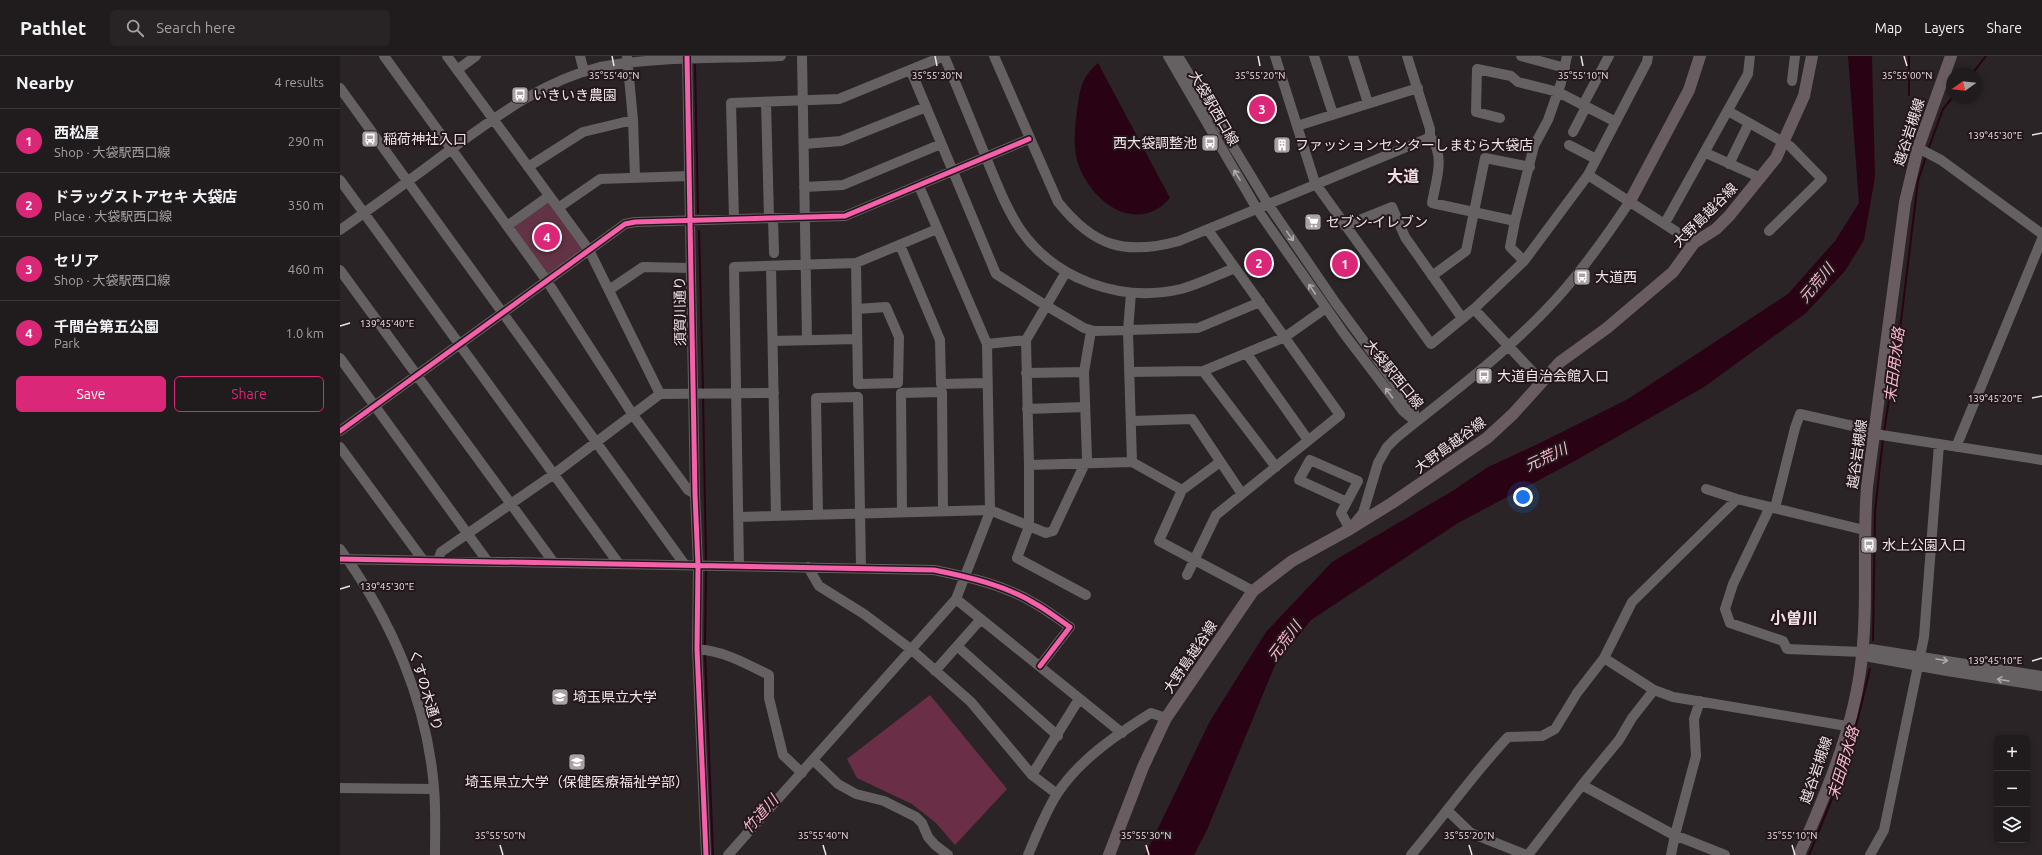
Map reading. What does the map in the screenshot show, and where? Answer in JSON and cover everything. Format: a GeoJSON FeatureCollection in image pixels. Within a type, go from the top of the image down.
{"type":"FeatureCollection","features":[{"type":"Feature","properties":{"kind":"main road"},"geometry":{"type":"LineString","coordinates":[[1630,201],[1689,90],[1700,56]]}},
{"type":"Feature","properties":{"kind":"main road","name":"大野島越谷線"},"geometry":{"type":"LineString","coordinates":[[1109,855],[1143,767],[1166,718],[1253,591],[1292,561],[1350,529],[1437,474],[1487,438],[1560,362],[1607,328],[1673,272],[1694,243],[1716,229],[1761,178],[1776,158],[1785,143],[1804,96],[1809,78],[1812,56]]}},
{"type":"Feature","properties":{"kind":"main road","name":"越谷岩槻線"},"geometry":{"type":"LineString","coordinates":[[1799,855],[1826,793],[1848,726],[1858,686],[1862,652],[1864,530],[1867,487],[1880,434],[1905,202],[1924,150],[1951,56]]}},
{"type":"Feature","properties":{"kind":"street"},"geometry":{"type":"LineString","coordinates":[[384,56],[547,281],[633,414],[688,490],[695,494]]}},
{"type":"Feature","properties":{"kind":"street"},"geometry":{"type":"LineString","coordinates":[[447,56],[589,250],[660,394]]}},
{"type":"Feature","properties":{"kind":"street"},"geometry":{"type":"LineString","coordinates":[[456,70],[476,56]]}},
{"type":"Feature","properties":{"kind":"street"},"geometry":{"type":"LineString","coordinates":[[580,56],[584,72]]}},
{"type":"Feature","properties":{"kind":"street"},"geometry":{"type":"LineString","coordinates":[[340,230],[494,119],[548,86],[584,72],[628,59],[782,56]]}},
{"type":"Feature","properties":{"kind":"street"},"geometry":{"type":"LineString","coordinates":[[802,56],[807,340]]}},
{"type":"Feature","properties":{"kind":"street"},"geometry":{"type":"LineString","coordinates":[[734,219],[731,103],[839,99],[911,71],[944,56],[1004,199],[1019,227],[1045,256],[1066,272],[1091,284],[1131,293],[1163,292],[1183,288],[1235,268]]}},
{"type":"Feature","properties":{"kind":"street"},"geometry":{"type":"LineString","coordinates":[[994,56],[1029,139],[1058,202],[1072,219],[1088,233],[1121,246],[1141,249],[1159,246],[1208,230],[1315,183],[1419,142],[1430,136]]}},
{"type":"Feature","properties":{"kind":"street","name":"大袋駅西口線"},"geometry":{"type":"LineString","coordinates":[[1168,56],[1257,208],[1326,308],[1403,411],[1416,422]]}},
{"type":"Feature","properties":{"kind":"street","name":"大袋駅西口線"},"geometry":{"type":"LineString","coordinates":[[1178,56],[1268,204],[1335,302],[1413,408],[1416,422]]}},
{"type":"Feature","properties":{"kind":"street"},"geometry":{"type":"LineString","coordinates":[[1275,56],[1315,183],[1431,344],[1474,310],[1524,261],[1588,175],[1647,62],[1648,56]]}},
{"type":"Feature","properties":{"kind":"street"},"geometry":{"type":"LineString","coordinates":[[1314,56],[1333,114]]}},
{"type":"Feature","properties":{"kind":"street"},"geometry":{"type":"LineString","coordinates":[[1353,56],[1368,103]]}},
{"type":"Feature","properties":{"kind":"street"},"geometry":{"type":"LineString","coordinates":[[1407,56],[1430,129],[1430,136],[1435,143],[1440,158],[1432,203],[1514,221]]}},
{"type":"Feature","properties":{"kind":"street"},"geometry":{"type":"LineString","coordinates":[[1521,56],[1534,58],[1565,68]]}},
{"type":"Feature","properties":{"kind":"street"},"geometry":{"type":"LineString","coordinates":[[1524,261],[1510,247],[1514,221],[1530,167],[1534,146],[1548,120],[1558,92],[1567,56]]}},
{"type":"Feature","properties":{"kind":"street"},"geometry":{"type":"LineString","coordinates":[[1573,132],[1609,56]]}},
{"type":"Feature","properties":{"kind":"street"},"geometry":{"type":"LineString","coordinates":[[1665,223],[1706,153],[1748,74],[1750,56]]}},
{"type":"Feature","properties":{"kind":"street"},"geometry":{"type":"LineString","coordinates":[[1795,56],[1793,77],[1809,78]]}},
{"type":"Feature","properties":{"kind":"street","name":"須賀川通り"},"geometry":{"type":"LineString","coordinates":[[687,58],[695,494],[698,565],[697,648],[706,855]]}},
{"type":"Feature","properties":{"kind":"street"},"geometry":{"type":"LineString","coordinates":[[628,59],[633,120],[635,177]]}},
{"type":"Feature","properties":{"kind":"street"},"geometry":{"type":"LineString","coordinates":[[1500,118],[1476,112],[1477,70],[1511,76],[1518,82],[1558,92],[1616,122]]}},
{"type":"Feature","properties":{"kind":"street"},"geometry":{"type":"LineString","coordinates":[[911,71],[996,274],[1045,305],[1091,331],[1198,328],[1260,302]]}},
{"type":"Feature","properties":{"kind":"street"},"geometry":{"type":"LineString","coordinates":[[340,88],[685,565]]}},
{"type":"Feature","properties":{"kind":"street"},"geometry":{"type":"LineString","coordinates":[[1297,126],[1418,88]]}},
{"type":"Feature","properties":{"kind":"street"},"geometry":{"type":"LineString","coordinates":[[766,102],[774,253]]}},
{"type":"Feature","properties":{"kind":"street"},"geometry":{"type":"LineString","coordinates":[[804,144],[841,142],[926,107]]}},
{"type":"Feature","properties":{"kind":"street"},"geometry":{"type":"LineString","coordinates":[[1728,111],[1785,143],[1822,179],[1769,231]]}},
{"type":"Feature","properties":{"kind":"street"},"geometry":{"type":"LineString","coordinates":[[528,167],[583,132],[633,120]]}},
{"type":"Feature","properties":{"kind":"street"},"geometry":{"type":"LineString","coordinates":[[1729,164],[1749,122]]}},
{"type":"Feature","properties":{"kind":"street"},"geometry":{"type":"LineString","coordinates":[[340,431],[625,224],[635,222],[851,215],[1029,139]]}},
{"type":"Feature","properties":{"kind":"street"},"geometry":{"type":"LineString","coordinates":[[804,186],[843,185],[941,144]]}},
{"type":"Feature","properties":{"kind":"street"},"geometry":{"type":"LineString","coordinates":[[1569,145],[1596,160]]}},
{"type":"Feature","properties":{"kind":"street"},"geometry":{"type":"LineString","coordinates":[[1924,150],[2042,234]]}},
{"type":"Feature","properties":{"kind":"street"},"geometry":{"type":"LineString","coordinates":[[1706,153],[1761,178]]}},
{"type":"Feature","properties":{"kind":"street"},"geometry":{"type":"LineString","coordinates":[[1432,276],[1466,251],[1485,158],[1530,167]]}},
{"type":"Feature","properties":{"kind":"street"},"geometry":{"type":"LineString","coordinates":[[1588,175],[1694,243]]}},
{"type":"Feature","properties":{"kind":"street"},"geometry":{"type":"LineString","coordinates":[[558,208],[600,179],[689,176]]}},
{"type":"Feature","properties":{"kind":"street"},"geometry":{"type":"LineString","coordinates":[[340,180],[619,564]]}},
{"type":"Feature","properties":{"kind":"street"},"geometry":{"type":"LineString","coordinates":[[728,855],[956,599],[990,510],[987,344],[919,186]]}},
{"type":"Feature","properties":{"kind":"street"},"geometry":{"type":"LineString","coordinates":[[507,226],[549,196]]}},
{"type":"Feature","properties":{"kind":"street"},"geometry":{"type":"LineString","coordinates":[[1347,502],[1299,480],[1310,460],[1358,481],[1347,502],[1341,513],[1350,529],[1363,513],[1378,463],[1387,447],[1508,346],[1564,289],[1588,260],[1630,201]]}},
{"type":"Feature","properties":{"kind":"street"},"geometry":{"type":"LineString","coordinates":[[1346,226],[1392,207],[1405,237],[1462,318]]}},
{"type":"Feature","properties":{"kind":"street"},"geometry":{"type":"LineString","coordinates":[[739,566],[734,267],[856,263],[937,229]]}},
{"type":"Feature","properties":{"kind":"street"},"geometry":{"type":"LineString","coordinates":[[1188,575],[1216,515],[1340,415],[1208,230]]}},
{"type":"Feature","properties":{"kind":"street"},"geometry":{"type":"LineString","coordinates":[[1956,447],[2042,239]]}},
{"type":"Feature","properties":{"kind":"street"},"geometry":{"type":"LineString","coordinates":[[900,245],[940,340],[941,384],[987,383]]}},
{"type":"Feature","properties":{"kind":"street"},"geometry":{"type":"LineString","coordinates":[[856,263],[858,309],[858,384],[898,383],[899,337],[886,307],[858,309]]}},
{"type":"Feature","properties":{"kind":"street"},"geometry":{"type":"LineString","coordinates":[[771,266],[776,515]]}},
{"type":"Feature","properties":{"kind":"street"},"geometry":{"type":"LineString","coordinates":[[609,290],[644,267],[691,268]]}},
{"type":"Feature","properties":{"kind":"street"},"geometry":{"type":"LineString","coordinates":[[340,270],[554,563]]}},
{"type":"Feature","properties":{"kind":"street"},"geometry":{"type":"LineString","coordinates":[[1066,272],[1045,305],[1026,340],[1029,525],[1017,558],[1086,595]]}},
{"type":"Feature","properties":{"kind":"street"},"geometry":{"type":"LineString","coordinates":[[1131,293],[1128,331],[1132,421],[1132,462]]}},
{"type":"Feature","properties":{"kind":"street"},"geometry":{"type":"LineString","coordinates":[[1129,372],[1203,371],[1285,337],[1326,308]]}},
{"type":"Feature","properties":{"kind":"street"},"geometry":{"type":"LineString","coordinates":[[1474,310],[1542,382]]}},
{"type":"Feature","properties":{"kind":"street"},"geometry":{"type":"LineString","coordinates":[[738,516],[990,510],[1046,533],[1053,531],[1086,463],[1084,372],[1091,331]]}},
{"type":"Feature","properties":{"kind":"street"},"geometry":{"type":"LineString","coordinates":[[773,340],[857,339]]}},
{"type":"Feature","properties":{"kind":"street"},"geometry":{"type":"LineString","coordinates":[[987,344],[1026,340]]}},
{"type":"Feature","properties":{"kind":"street"},"geometry":{"type":"LineString","coordinates":[[1246,354],[1308,440]]}},
{"type":"Feature","properties":{"kind":"street"},"geometry":{"type":"LineString","coordinates":[[340,358],[488,562]]}},
{"type":"Feature","properties":{"kind":"street"},"geometry":{"type":"LineString","coordinates":[[1203,371],[1276,466]]}},
{"type":"Feature","properties":{"kind":"street"},"geometry":{"type":"LineString","coordinates":[[1026,373],[1084,372]]}},
{"type":"Feature","properties":{"kind":"street"},"geometry":{"type":"LineString","coordinates":[[902,512],[902,393],[942,392],[943,511]]}},
{"type":"Feature","properties":{"kind":"street"},"geometry":{"type":"LineString","coordinates":[[438,561],[441,552],[554,474],[660,394],[774,393]]}},
{"type":"Feature","properties":{"kind":"street"},"geometry":{"type":"LineString","coordinates":[[818,514],[816,398],[858,397],[862,568]]}},
{"type":"Feature","properties":{"kind":"street"},"geometry":{"type":"LineString","coordinates":[[1027,409],[1085,407]]}},
{"type":"Feature","properties":{"kind":"street"},"geometry":{"type":"LineString","coordinates":[[2042,460],[1880,434],[1800,414],[1773,507],[1733,584],[1725,609],[1730,623],[1783,641],[1787,649],[1862,652],[1870,657],[1920,661],[2042,676]]}},
{"type":"Feature","properties":{"kind":"street"},"geometry":{"type":"LineString","coordinates":[[1132,421],[1192,420],[1242,494]]}},
{"type":"Feature","properties":{"kind":"street"},"geometry":{"type":"LineString","coordinates":[[1870,855],[1884,830],[1920,661],[1924,637],[1939,444]]}},
{"type":"Feature","properties":{"kind":"street"},"geometry":{"type":"LineString","coordinates":[[340,447],[423,560]]}},
{"type":"Feature","properties":{"kind":"street"},"geometry":{"type":"LineString","coordinates":[[1029,465],[1132,462],[1182,490]]}},
{"type":"Feature","properties":{"kind":"street"},"geometry":{"type":"LineString","coordinates":[[1220,462],[1182,490],[1159,541],[1194,561],[1253,591]]}},
{"type":"Feature","properties":{"kind":"street"},"geometry":{"type":"LineString","coordinates":[[1706,489],[1737,499],[1864,530]]}},
{"type":"Feature","properties":{"kind":"street"},"geometry":{"type":"LineString","coordinates":[[1411,855],[1448,811],[1485,762],[1508,736],[1542,736],[1556,729],[1577,693],[1604,658],[1632,602],[1737,499]]}},
{"type":"Feature","properties":{"kind":"street","name":"くすの木通り"},"geometry":{"type":"LineString","coordinates":[[340,549],[344,559],[380,611],[394,638],[409,674],[424,726],[431,760],[434,789],[435,855]]}},
{"type":"Feature","properties":{"kind":"street"},"geometry":{"type":"LineString","coordinates":[[344,559],[934,570],[965,576],[996,586],[1035,603],[1070,628],[1040,666]]}},
{"type":"Feature","properties":{"kind":"street"},"geometry":{"type":"LineString","coordinates":[[808,567],[818,586],[864,614],[912,650],[971,702],[1032,775],[1057,794]]}},
{"type":"Feature","properties":{"kind":"street"},"geometry":{"type":"LineString","coordinates":[[956,599],[1122,733]]}},
{"type":"Feature","properties":{"kind":"street"},"geometry":{"type":"LineString","coordinates":[[935,671],[981,619]]}},
{"type":"Feature","properties":{"kind":"street"},"geometry":{"type":"LineString","coordinates":[[957,646],[1058,736]]}},
{"type":"Feature","properties":{"kind":"street"},"geometry":{"type":"LineString","coordinates":[[697,648],[712,650],[729,655],[769,675],[770,698],[783,755],[802,773]]}},
{"type":"Feature","properties":{"kind":"street"},"geometry":{"type":"LineString","coordinates":[[1604,658],[1654,690],[1674,697],[1848,726]]}},
{"type":"Feature","properties":{"kind":"street"},"geometry":{"type":"LineString","coordinates":[[1920,661],[1946,671],[2042,686]]}},
{"type":"Feature","properties":{"kind":"street"},"geometry":{"type":"LineString","coordinates":[[1448,811],[1472,833],[1527,855],[1619,740],[1632,718],[1654,690]]}},
{"type":"Feature","properties":{"kind":"street"},"geometry":{"type":"LineString","coordinates":[[1032,775],[1058,736],[1079,699]]}},
{"type":"Feature","properties":{"kind":"street"},"geometry":{"type":"LineString","coordinates":[[1671,855],[1696,756],[1694,719],[1700,701]]}},
{"type":"Feature","properties":{"kind":"street"},"geometry":{"type":"LineString","coordinates":[[1028,855],[1045,815],[1057,794],[1096,750],[1151,713],[1166,718]]}},
{"type":"Feature","properties":{"kind":"street"},"geometry":{"type":"LineString","coordinates":[[813,760],[838,784],[856,794],[884,802],[916,817],[922,823],[932,841],[948,855]]}},
{"type":"Feature","properties":{"kind":"street"},"geometry":{"type":"LineString","coordinates":[[1582,785],[1675,835],[1724,855]]}},
{"type":"Feature","properties":{"kind":"street"},"geometry":{"type":"LineString","coordinates":[[340,788],[434,789]]}},
{"type":"Feature","properties":{"kind":"shaded area"},"geometry":{"type":"Polygon","coordinates":[[[548,199],[584,249],[547,276],[511,226],[548,199]]]}},
{"type":"Feature","properties":{"kind":"shaded area"},"geometry":{"type":"Polygon","coordinates":[[[930,695],[1007,789],[955,845],[936,823],[912,804],[857,778],[847,759],[930,695]]]}},
{"type":"Feature","properties":{"kind":"water","name":"元荒川"},"geometry":{"type":"Polygon","coordinates":[[[1848,56],[1872,56],[1875,177],[1864,240],[1845,271],[1806,313],[1704,387],[1573,462],[1458,523],[1311,620],[1275,665],[1207,830],[1194,855],[1145,855],[1210,721],[1266,632],[1332,562],[1454,490],[1488,467],[1628,399],[1788,294],[1835,241],[1859,203],[1848,56]]]}},
{"type":"Feature","properties":{"kind":"water"},"geometry":{"type":"Polygon","coordinates":[[[1098,63],[1170,198],[1157,209],[1143,214],[1129,214],[1115,209],[1102,200],[1091,188],[1083,175],[1077,160],[1075,136],[1080,90],[1092,68],[1098,63]]]}},
{"type":"Feature","properties":{"kind":"waterway"},"geometry":{"type":"LineString","coordinates":[[1909,56],[1909,95]]}},
{"type":"Feature","properties":{"kind":"waterway","name":"末田用水路"},"geometry":{"type":"LineString","coordinates":[[1977,68],[1986,56]]}},
{"type":"Feature","properties":{"kind":"waterway"},"geometry":{"type":"LineString","coordinates":[[695,65],[698,213]]}},
{"type":"Feature","properties":{"kind":"waterway","name":"末田用水路"},"geometry":{"type":"LineString","coordinates":[[1928,150],[1943,109],[1947,104]]}},
{"type":"Feature","properties":{"kind":"waterway","name":"末田用水路"},"geometry":{"type":"LineString","coordinates":[[1884,432],[1901,321],[1918,181],[1926,156]]}},
{"type":"Feature","properties":{"kind":"waterway"},"geometry":{"type":"LineString","coordinates":[[699,231],[703,390]]}},
{"type":"Feature","properties":{"kind":"waterway"},"geometry":{"type":"LineString","coordinates":[[703,396],[706,562]]}},
{"type":"Feature","properties":{"kind":"waterway","name":"末田用水路"},"geometry":{"type":"LineString","coordinates":[[1873,640],[1875,512],[1883,438]]}},
{"type":"Feature","properties":{"kind":"waterway"},"geometry":{"type":"LineString","coordinates":[[705,646],[706,568]]}},
{"type":"Feature","properties":{"kind":"waterway"},"geometry":{"type":"LineString","coordinates":[[705,652],[713,855]]}},
{"type":"Feature","properties":{"kind":"waterway","name":"末田用水路"},"geometry":{"type":"LineString","coordinates":[[1809,855],[1840,779],[1858,718],[1870,669]]}},
{"type":"Feature","properties":{"kind":"cycle path"},"geometry":{"type":"LineString","coordinates":[[687,56],[695,494],[698,565],[697,649],[706,855]]}},
{"type":"Feature","properties":{"kind":"cycle path"},"geometry":{"type":"LineString","coordinates":[[340,431],[625,224],[635,222],[845,216],[1029,139]]}},
{"type":"Feature","properties":{"kind":"cycle path"},"geometry":{"type":"LineString","coordinates":[[340,559],[934,570],[973,579],[1011,591],[1039,606],[1070,627],[1040,666]]}},
{"type":"Feature","properties":{"kind":"place","name":"いきいき農園"},"geometry":{"type":"Point","coordinates":[520,95]}},
{"type":"Feature","properties":{"kind":"place","name":"セリア"},"geometry":{"type":"Point","coordinates":[1262,109]}},
{"type":"Feature","properties":{"kind":"place","name":"稲荷神社入口"},"geometry":{"type":"Point","coordinates":[370,139]}},
{"type":"Feature","properties":{"kind":"place","name":"西大袋調整池"},"geometry":{"type":"Point","coordinates":[1210,143]}},
{"type":"Feature","properties":{"kind":"place","name":"ファッションセンターしまむら大袋店"},"geometry":{"type":"Point","coordinates":[1282,145]}},
{"type":"Feature","properties":{"kind":"place","name":"セブン-イレブン"},"geometry":{"type":"Point","coordinates":[1313,222]}},
{"type":"Feature","properties":{"kind":"place","name":"千間台第五公園"},"geometry":{"type":"Point","coordinates":[547,237]}},
{"type":"Feature","properties":{"kind":"place","name":"ドラッグストアセキ 大袋店"},"geometry":{"type":"Point","coordinates":[1259,263]}},
{"type":"Feature","properties":{"kind":"place","name":"西松屋"},"geometry":{"type":"Point","coordinates":[1345,264]}},
{"type":"Feature","properties":{"kind":"place","name":"大道西"},"geometry":{"type":"Point","coordinates":[1582,277]}},
{"type":"Feature","properties":{"kind":"place","name":"大道自治会館入口"},"geometry":{"type":"Point","coordinates":[1484,376]}},
{"type":"Feature","properties":{"kind":"place","name":"水上公園入口"},"geometry":{"type":"Point","coordinates":[1869,545]}},
{"type":"Feature","properties":{"kind":"place","name":"埼玉県立大学"},"geometry":{"type":"Point","coordinates":[560,697]}},
{"type":"Feature","properties":{"kind":"place","name":"埼玉県立大学（保健医療福祉学部）"},"geometry":{"type":"Point","coordinates":[577,762]}},
{"type":"Feature","properties":{"kind":"district","name":"大道"},"geometry":{"type":"Point","coordinates":[1403,176]}},
{"type":"Feature","properties":{"kind":"district","name":"小曽川"},"geometry":{"type":"Point","coordinates":[1794,618]}},
{"type":"Feature","properties":{"kind":"water label","name":"竹道川"},"geometry":{"type":"Point","coordinates":[760,814]}}]}
